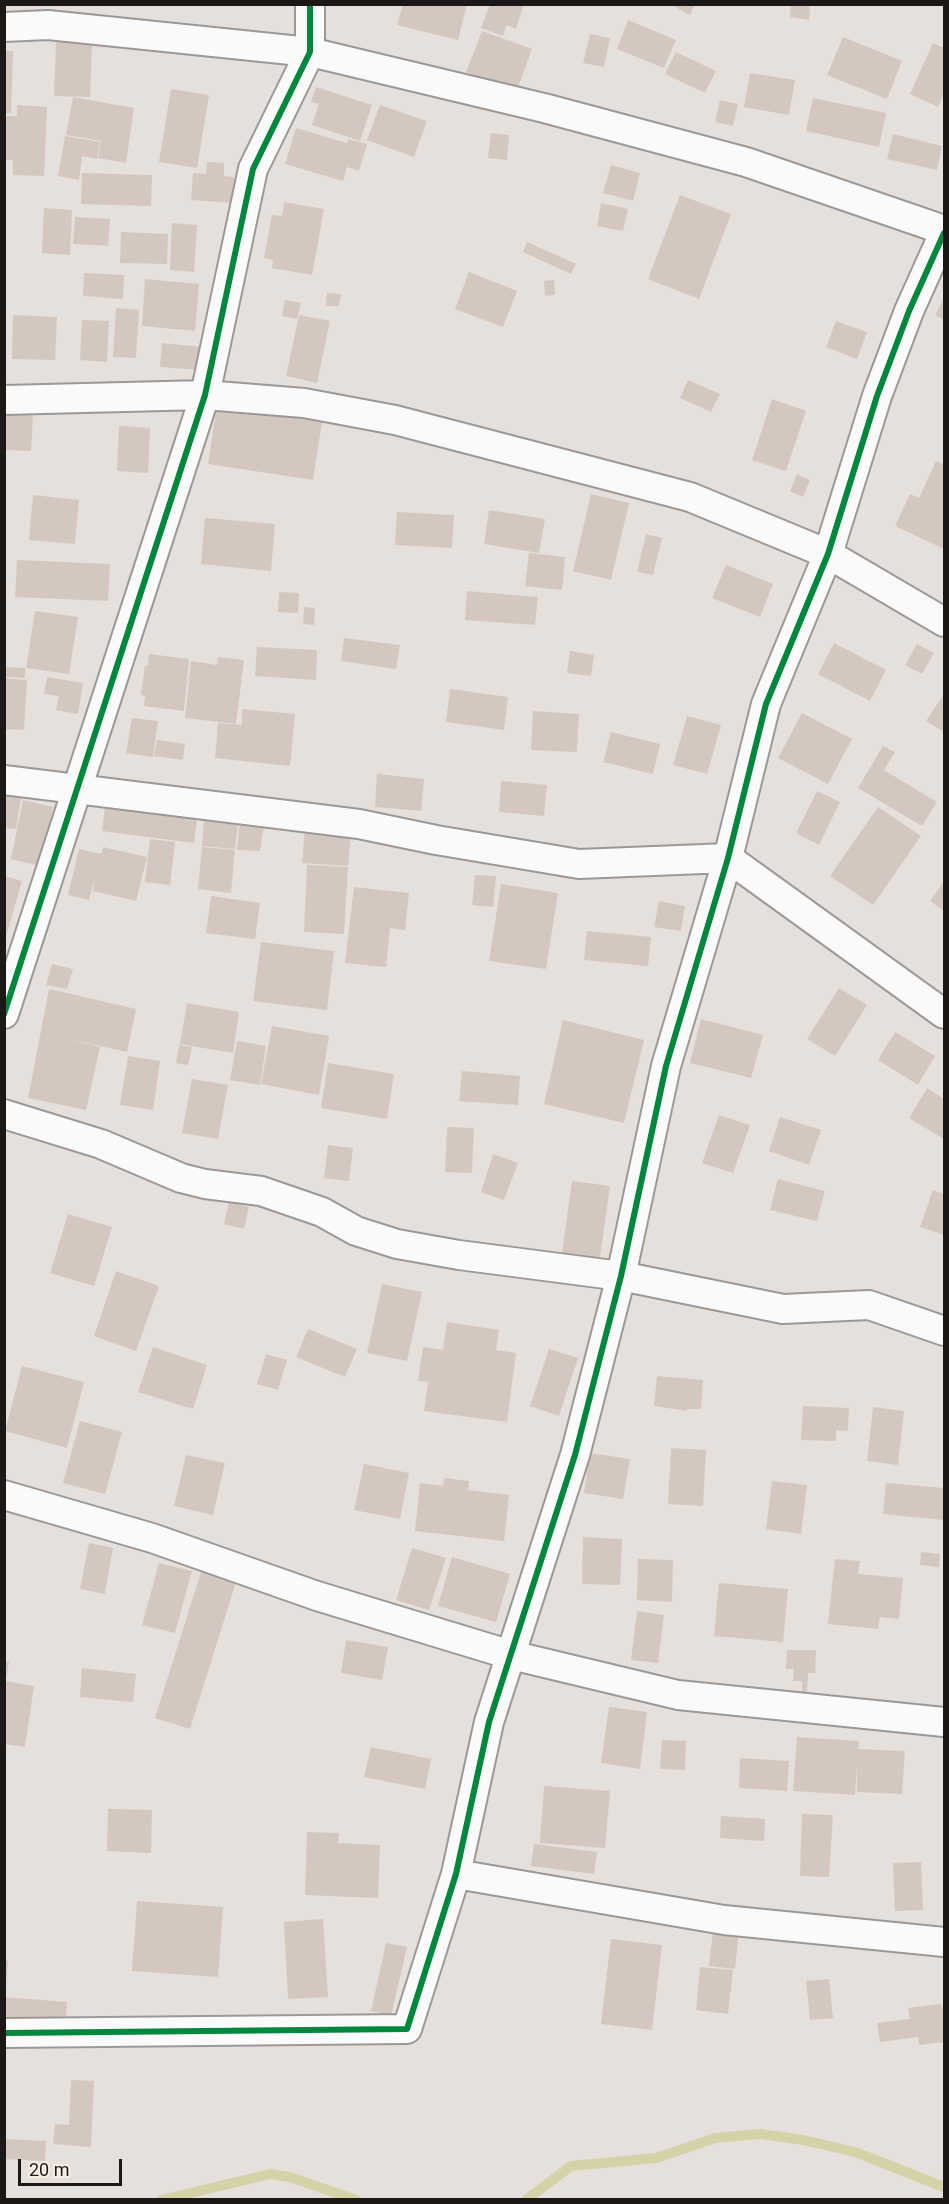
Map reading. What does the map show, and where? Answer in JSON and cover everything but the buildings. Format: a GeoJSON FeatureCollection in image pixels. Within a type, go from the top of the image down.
{"type":"FeatureCollection","features":[{"type":"Feature","properties":{"kind":"street"},"geometry":{"type":"LineString","coordinates":[[4,1014],[79,789],[205,394],[253,169],[310,51],[310,4]]}},
{"type":"Feature","properties":{"kind":"street"},"geometry":{"type":"LineString","coordinates":[[4,27],[48,25],[310,51],[544,108],[746,162],[945,231],[909,311],[877,396],[828,554],[766,704],[728,858],[666,1066],[621,1276],[574,1455],[479,1762],[456,1874],[407,2030],[4,2033]]}},
{"type":"Feature","properties":{"kind":"street"},"geometry":{"type":"LineString","coordinates":[[4,400],[205,394],[304,403],[395,420],[519,450],[690,497],[828,554],[945,622]]}},
{"type":"Feature","properties":{"kind":"street"},"geometry":{"type":"LineString","coordinates":[[4,780],[359,824],[436,840],[579,864],[728,858],[945,1014]]}},
{"type":"Feature","properties":{"kind":"street"},"geometry":{"type":"LineString","coordinates":[[4,1114],[101,1144],[182,1178],[205,1184],[261,1191],[312,1208],[356,1231],[397,1244],[459,1255],[621,1276],[783,1309],[868,1305],[945,1331]]}},
{"type":"Feature","properties":{"kind":"street"},"geometry":{"type":"LineString","coordinates":[[4,1495],[152,1538],[317,1596],[511,1655],[678,1695],[945,1722]]}},
{"type":"Feature","properties":{"kind":"street"},"geometry":{"type":"LineString","coordinates":[[456,1874],[724,1920],[945,1942]]}},
{"type":"Feature","properties":{"kind":"waterway"},"geometry":{"type":"LineString","coordinates":[[526,2200],[571,2166],[656,2158],[715,2138],[760,2134],[803,2140],[855,2152],[944,2187]]}},
{"type":"Feature","properties":{"kind":"waterway"},"geometry":{"type":"LineString","coordinates":[[161,2200],[270,2174],[290,2177],[356,2200]]}},
{"type":"Feature","properties":{"kind":"cycle path"},"geometry":{"type":"LineString","coordinates":[[4,1014],[205,395],[253,169],[310,52],[310,4]]}},
{"type":"Feature","properties":{"kind":"cycle path"},"geometry":{"type":"LineString","coordinates":[[4,2033],[407,2029],[456,1874],[489,1722],[575,1455],[621,1276],[666,1066],[728,858],[766,704],[828,554],[877,396],[909,311],[944,233]]}}]}
